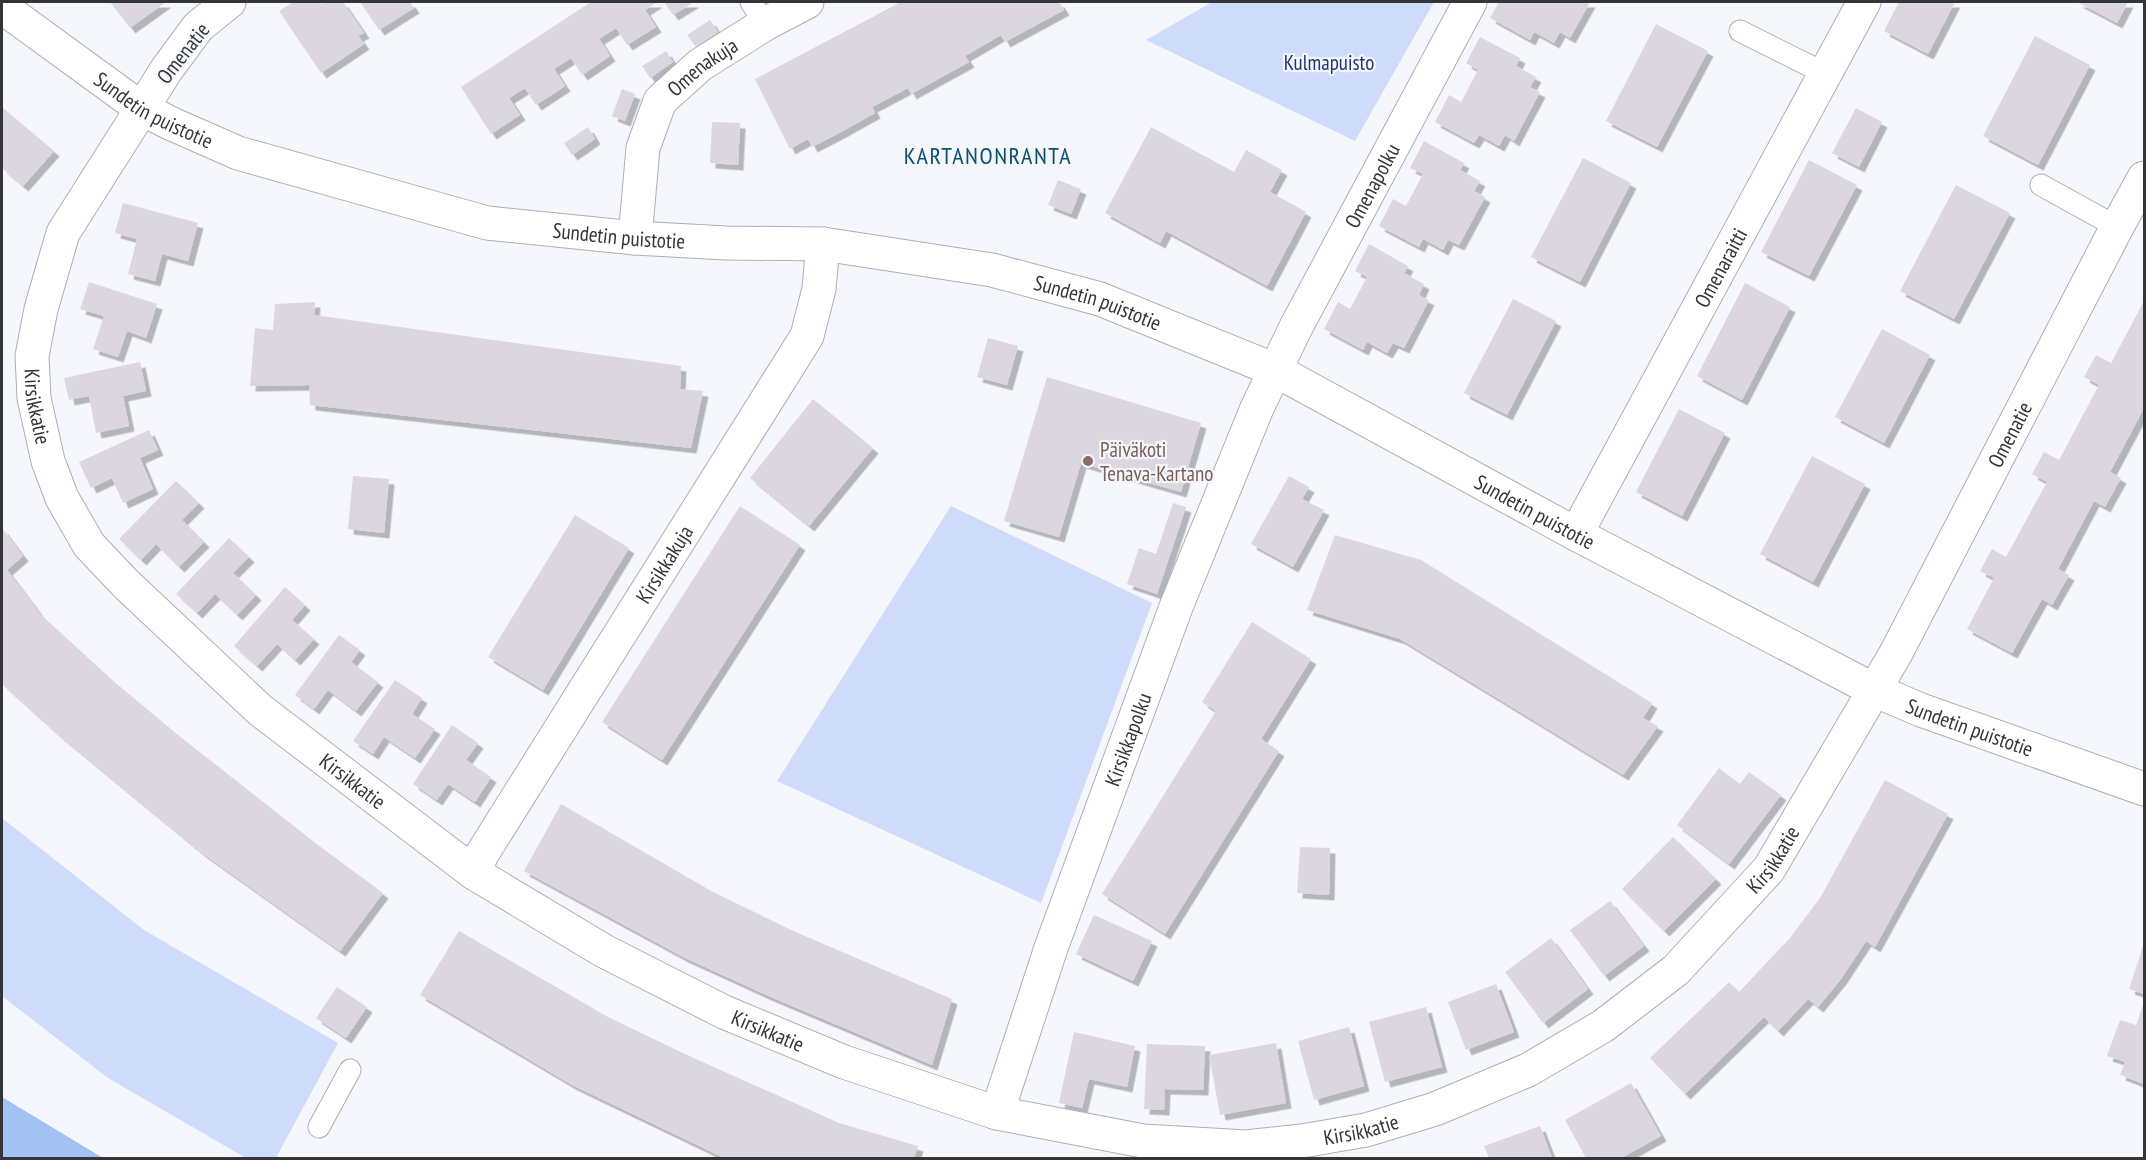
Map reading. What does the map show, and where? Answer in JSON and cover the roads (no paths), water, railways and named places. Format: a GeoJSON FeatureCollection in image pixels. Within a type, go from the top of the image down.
{"type":"FeatureCollection","features":[{"type":"Feature","properties":{"kind":"street","name":"Omenatie"},"geometry":{"type":"LineString","coordinates":[[142,109],[167,69],[198,27],[229,2]]}},
{"type":"Feature","properties":{"kind":"street","name":"Omenakuja"},"geometry":{"type":"LineString","coordinates":[[635,238],[643,148],[660,101],[758,13],[807,2]]}},
{"type":"Feature","properties":{"kind":"street","name":"Omenapolku"},"geometry":{"type":"LineString","coordinates":[[1275,370],[1470,2]]}},
{"type":"Feature","properties":{"kind":"street","name":"Omenaraitti"},"geometry":{"type":"LineString","coordinates":[[1576,534],[1864,2]]}},
{"type":"Feature","properties":{"kind":"street","name":"Sundetin puistotie"},"geometry":{"type":"LineString","coordinates":[[2,7],[142,109],[172,124],[238,153],[487,223],[635,238],[726,243],[823,244],[992,270],[1100,299],[1275,370],[1576,534],[1874,690],[1921,710],[2145,789]]}},
{"type":"Feature","properties":{"kind":"street","name":"Kirsikkatie"},"geometry":{"type":"LineString","coordinates":[[142,109],[63,233],[41,309],[32,356],[34,398],[48,461],[62,498],[89,544],[126,584],[260,710],[474,873],[604,951],[724,1012],[844,1062],[997,1113],[1143,1141],[1258,1146],[1302,1142],[1366,1130],[1435,1109],[1528,1070],[1604,1026],[1676,970],[1769,869],[1874,690]]}},
{"type":"Feature","properties":{"kind":"street","name":"Omenatie"},"geometry":{"type":"LineString","coordinates":[[1874,690],[1896,653],[2117,227],[2145,178]]}},
{"type":"Feature","properties":{"kind":"street","name":"Kirsikkakuja"},"geometry":{"type":"LineString","coordinates":[[474,873],[482,854],[807,336],[819,289],[823,244]]}},
{"type":"Feature","properties":{"kind":"street","name":"Kirsikkapolku"},"geometry":{"type":"LineString","coordinates":[[997,1113],[1073,885],[1176,607],[1257,408],[1275,370]]}},
{"type":"Feature","properties":{"kind":"lane"},"geometry":{"type":"LineString","coordinates":[[1740,31],[1826,74]]}},
{"type":"Feature","properties":{"kind":"lane"},"geometry":{"type":"LineString","coordinates":[[2041,185],[2117,227]]}},
{"type":"Feature","properties":{"kind":"lane"},"geometry":{"type":"LineString","coordinates":[[319,1127],[351,1070]]}},
{"type":"Feature","properties":{"kind":"place","name":"Päiväkoti Tenava-Kartano"},"geometry":{"type":"Point","coordinates":[1088,461]}},
{"type":"Feature","properties":{"kind":"district","name":"KARTANONRANTA"},"geometry":{"type":"Point","coordinates":[988,155]}},
{"type":"Feature","properties":{"kind":"park label","name":"Kulmapuisto"},"geometry":{"type":"Point","coordinates":[1329,62]}}]}
